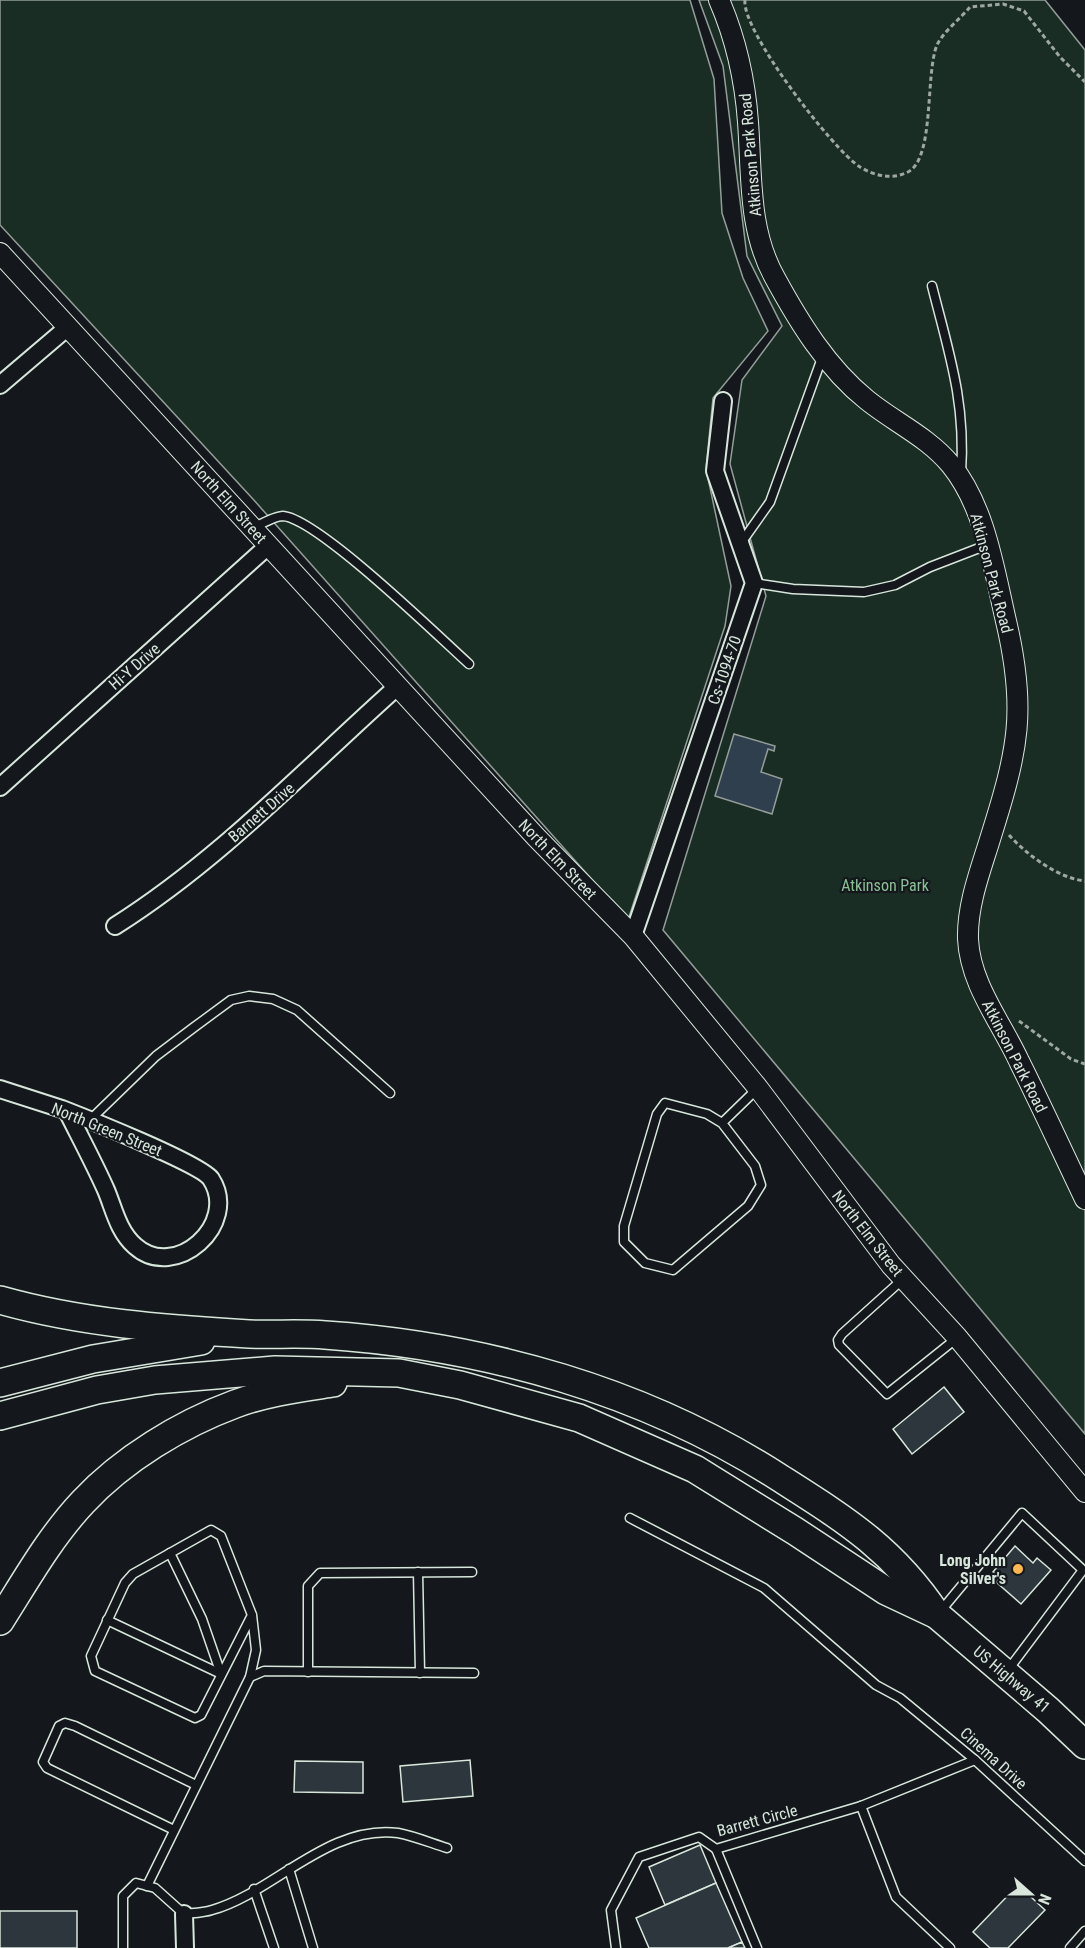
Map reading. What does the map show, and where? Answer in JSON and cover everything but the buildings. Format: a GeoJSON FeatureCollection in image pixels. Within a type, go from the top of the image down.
{"type":"FeatureCollection","features":[{"type":"Feature","properties":{"kind":"highway"},"geometry":{"type":"LineString","coordinates":[[0,1300],[34,1310],[111,1323],[250,1334],[325,1335],[380,1341],[516,1363],[604,1392],[697,1430],[741,1453],[863,1533],[894,1559],[916,1584],[937,1615]]}},
{"type":"Feature","properties":{"kind":"highway"},"geometry":{"type":"LineString","coordinates":[[0,1383],[93,1359],[250,1334]]}},
{"type":"Feature","properties":{"kind":"highway"},"geometry":{"type":"LineString","coordinates":[[0,1416],[97,1390],[215,1373],[275,1370],[399,1373],[517,1399],[579,1418],[628,1438],[695,1469],[886,1591],[937,1615]]}},
{"type":"Feature","properties":{"kind":"highway"},"geometry":{"type":"LineString","coordinates":[[1,1619],[59,1531],[84,1501],[117,1472],[157,1444],[236,1404],[274,1393],[399,1373]]}},
{"type":"Feature","properties":{"kind":"highway","name":"US Highway 41"},"geometry":{"type":"LineString","coordinates":[[937,1615],[1085,1745]]}},
{"type":"Feature","properties":{"kind":"street","name":"Atkinson Park Road"},"geometry":{"type":"LineString","coordinates":[[719,0],[737,51],[743,79],[753,211],[760,245],[774,277],[824,355],[839,374],[867,399],[940,453],[961,479],[982,527],[1012,650],[1019,699],[1017,739],[971,905],[968,931],[970,956],[981,988],[1018,1058],[1085,1199]]}},
{"type":"Feature","properties":{"kind":"street","name":"North Elm Street"},"geometry":{"type":"LineString","coordinates":[[0,253],[536,837],[633,936],[758,1088],[904,1278],[957,1337],[1085,1492]]}},
{"type":"Feature","properties":{"kind":"street"},"geometry":{"type":"LineString","coordinates":[[0,385],[68,327]]}},
{"type":"Feature","properties":{"kind":"street"},"geometry":{"type":"LineString","coordinates":[[723,401],[715,471],[754,583]]}},
{"type":"Feature","properties":{"kind":"street","name":"Hi-Y Drive"},"geometry":{"type":"LineString","coordinates":[[0,788],[268,546]]}},
{"type":"Feature","properties":{"kind":"street","name":"Cs-1094-70"},"geometry":{"type":"LineString","coordinates":[[633,936],[754,583]]}},
{"type":"Feature","properties":{"kind":"street","name":"Barnett Drive"},"geometry":{"type":"LineString","coordinates":[[115,926],[152,902],[264,812],[398,686]]}},
{"type":"Feature","properties":{"kind":"street","name":"North Green Street"},"geometry":{"type":"LineString","coordinates":[[0,1089],[67,1111],[90,1120],[170,1156],[210,1177],[217,1195],[216,1215],[210,1231],[195,1248],[176,1256],[156,1256],[136,1247],[121,1230],[105,1189],[67,1111]]}},
{"type":"Feature","properties":{"kind":"street"},"geometry":{"type":"LineString","coordinates":[[184,1914],[185,1948]]}},
{"type":"Feature","properties":{"kind":"lane"},"geometry":{"type":"LineString","coordinates":[[932,286],[959,393],[964,434],[961,479]]}},
{"type":"Feature","properties":{"kind":"lane"},"geometry":{"type":"LineString","coordinates":[[741,544],[770,502],[824,355]]}},
{"type":"Feature","properties":{"kind":"lane"},"geometry":{"type":"LineString","coordinates":[[253,528],[282,516],[305,523],[371,576],[469,664]]}},
{"type":"Feature","properties":{"kind":"lane"},"geometry":{"type":"LineString","coordinates":[[754,583],[793,589],[864,592],[895,585],[930,567],[987,545]]}},
{"type":"Feature","properties":{"kind":"lane"},"geometry":{"type":"LineString","coordinates":[[90,1120],[156,1056],[231,1000],[249,996],[273,999],[297,1010],[390,1094]]}},
{"type":"Feature","properties":{"kind":"lane"},"geometry":{"type":"LineString","coordinates":[[722,1123],[758,1088]]}},
{"type":"Feature","properties":{"kind":"lane"},"geometry":{"type":"LineString","coordinates":[[665,1103],[707,1114],[722,1123],[755,1166],[761,1185],[748,1206],[673,1270],[645,1263],[624,1242],[624,1226],[657,1114],[665,1103]]}},
{"type":"Feature","properties":{"kind":"lane"},"geometry":{"type":"LineString","coordinates":[[904,1278],[842,1334],[838,1340],[839,1345],[887,1394],[957,1337]]}},
{"type":"Feature","properties":{"kind":"lane"},"geometry":{"type":"LineString","coordinates":[[937,1615],[1022,1513],[1083,1570],[1005,1673]]}},
{"type":"Feature","properties":{"kind":"lane","name":"Cinema Drive"},"geometry":{"type":"LineString","coordinates":[[630,1518],[764,1588],[876,1685],[900,1698],[975,1760],[1085,1861]]}},
{"type":"Feature","properties":{"kind":"lane"},"geometry":{"type":"LineString","coordinates":[[147,1886],[250,1677],[256,1650],[252,1615],[230,1556],[217,1532],[211,1530],[133,1574],[124,1583],[91,1656],[91,1665],[95,1671],[195,1718],[201,1715],[252,1615]]}},
{"type":"Feature","properties":{"kind":"lane"},"geometry":{"type":"LineString","coordinates":[[170,1553],[202,1619],[221,1674]]}},
{"type":"Feature","properties":{"kind":"lane"},"geometry":{"type":"LineString","coordinates":[[418,1572],[420,1673]]}},
{"type":"Feature","properties":{"kind":"lane"},"geometry":{"type":"LineString","coordinates":[[308,1672],[308,1586],[320,1573],[471,1572]]}},
{"type":"Feature","properties":{"kind":"lane"},"geometry":{"type":"LineString","coordinates":[[107,1620],[221,1674]]}},
{"type":"Feature","properties":{"kind":"lane"},"geometry":{"type":"LineString","coordinates":[[250,1677],[264,1671],[474,1673]]}},
{"type":"Feature","properties":{"kind":"lane"},"geometry":{"type":"LineString","coordinates":[[174,1830],[47,1768],[43,1762],[59,1726],[65,1723],[75,1726],[196,1785]]}},
{"type":"Feature","properties":{"kind":"lane","name":"Barrett Circle"},"geometry":{"type":"LineString","coordinates":[[616,1948],[611,1910],[639,1857],[699,1837],[716,1849],[861,1806],[975,1760]]}},
{"type":"Feature","properties":{"kind":"lane"},"geometry":{"type":"LineString","coordinates":[[861,1806],[896,1897],[950,1948]]}},
{"type":"Feature","properties":{"kind":"lane"},"geometry":{"type":"LineString","coordinates":[[123,1948],[123,1896],[136,1883],[155,1888],[184,1914],[212,1910],[328,1847],[347,1840],[378,1833],[398,1833],[447,1848]]}},
{"type":"Feature","properties":{"kind":"lane"},"geometry":{"type":"LineString","coordinates":[[716,1849],[757,1948]]}},
{"type":"Feature","properties":{"kind":"lane"},"geometry":{"type":"LineString","coordinates":[[289,1869],[313,1948]]}},
{"type":"Feature","properties":{"kind":"lane"},"geometry":{"type":"LineString","coordinates":[[254,1889],[274,1948]]}},
{"type":"Feature","properties":{"kind":"lane"},"geometry":{"type":"LineString","coordinates":[[1070,1948],[1085,1931]]}},
{"type":"Feature","properties":{"kind":"path"},"geometry":{"type":"LineString","coordinates":[[744,0],[747,16],[792,90],[833,143],[860,167],[893,178],[911,171],[922,153],[931,70],[938,44],[970,7],[1003,4],[1024,11],[1060,57],[1085,82]]}},
{"type":"Feature","properties":{"kind":"path"},"geometry":{"type":"LineString","coordinates":[[996,820],[1023,850],[1074,880],[1085,882]]}},
{"type":"Feature","properties":{"kind":"path"},"geometry":{"type":"LineString","coordinates":[[1015,1017],[1071,1059],[1085,1064]]}},
{"type":"Feature","properties":{"kind":"green space"},"geometry":{"type":"Polygon","coordinates":[[[0,0],[690,0],[714,79],[722,213],[743,278],[768,331],[713,398],[706,469],[731,586],[725,626],[628,920],[252,498],[0,225],[0,0]]]}},
{"type":"Feature","properties":{"kind":"green space","name":"Atkinson Park"},"geometry":{"type":"Polygon","coordinates":[[[699,0],[1045,0],[1085,50],[1085,1434],[663,930],[766,596],[730,464],[742,380],[782,326],[747,256],[723,66],[699,0]]]}},
{"type":"Feature","properties":{"kind":"water"},"geometry":{"type":"Polygon","coordinates":[[[734,734],[775,746],[774,751],[768,749],[761,772],[782,779],[772,814],[715,796],[734,734]]]}},
{"type":"Feature","properties":{"kind":"place","name":"Long John Silver's"},"geometry":{"type":"Point","coordinates":[1018,1569]}}]}
